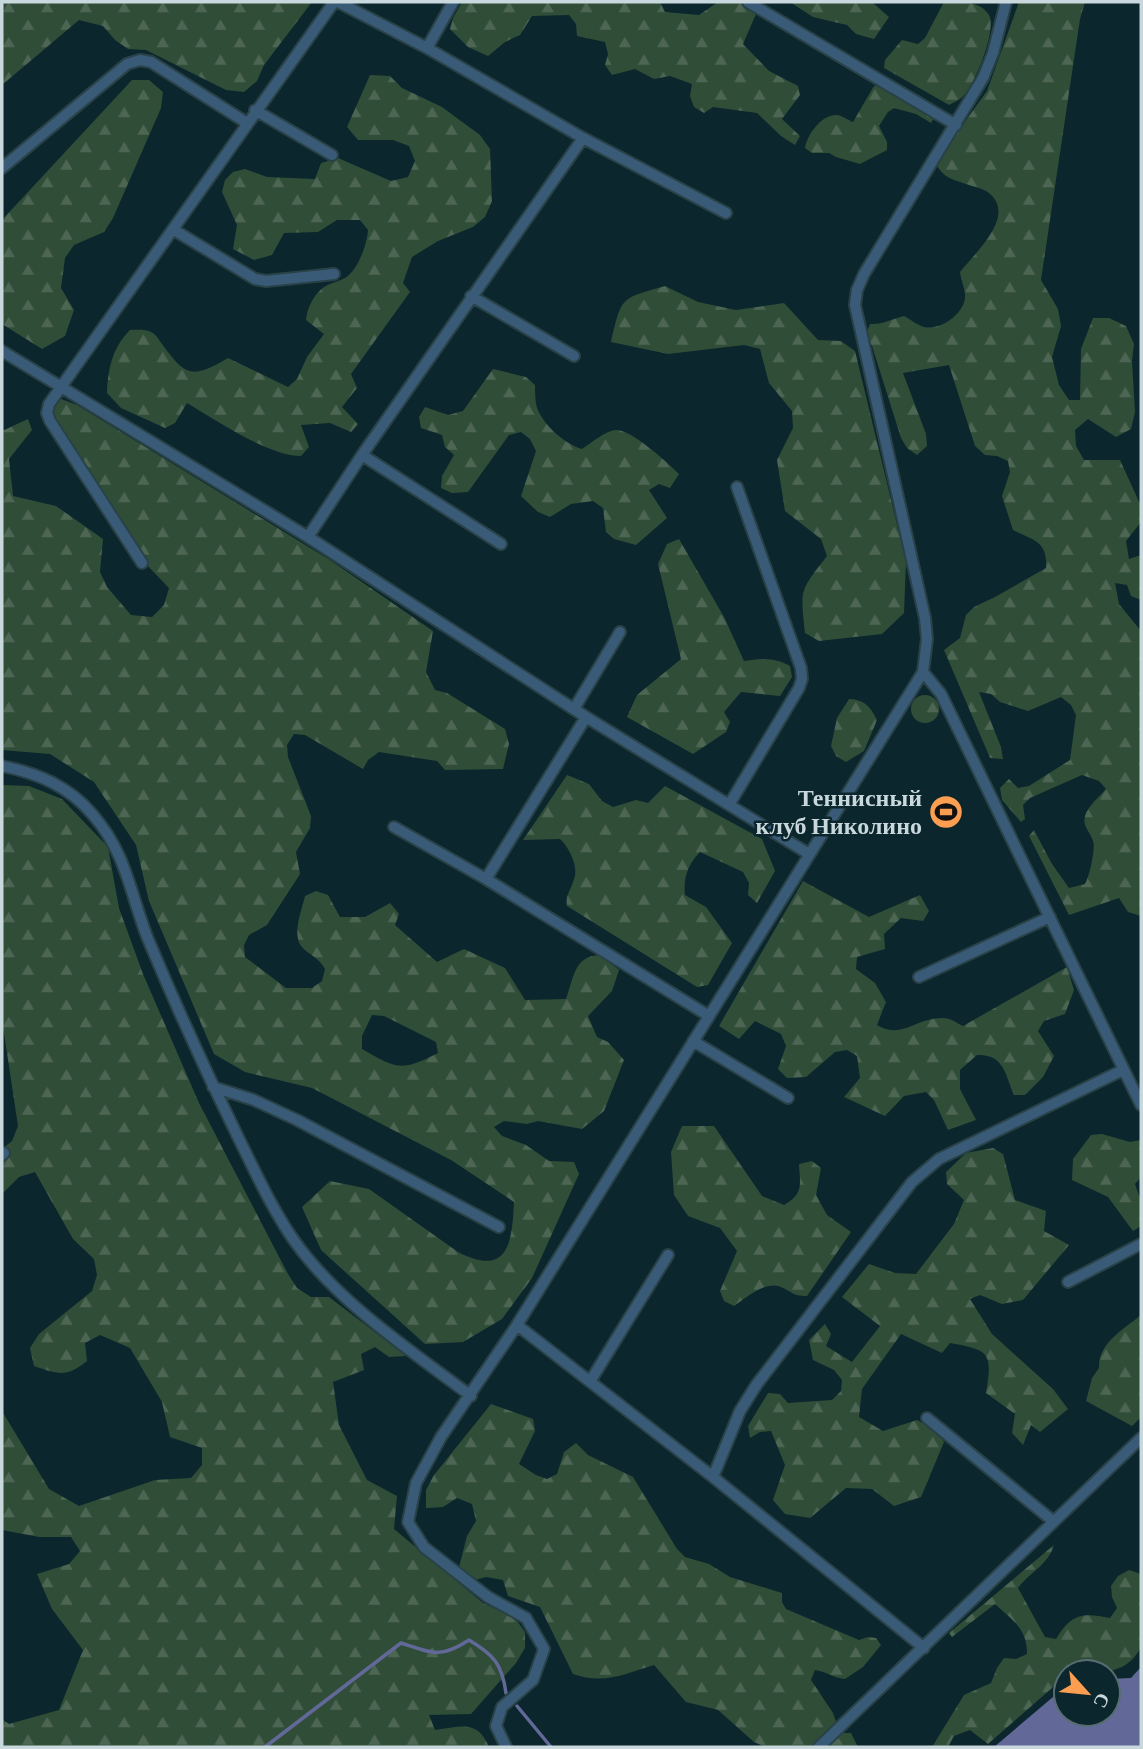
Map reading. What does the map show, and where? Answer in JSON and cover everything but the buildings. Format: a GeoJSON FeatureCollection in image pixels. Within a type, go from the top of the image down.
{"type":"FeatureCollection","features":[{"type":"Feature","properties":{"kind":"street"},"geometry":{"type":"LineString","coordinates":[[142,563],[50,421],[47,413],[49,404],[59,386],[174,230],[255,110],[336,2],[427,48],[583,138],[726,213]]}},
{"type":"Feature","properties":{"kind":"street"},"geometry":{"type":"LineString","coordinates":[[427,48],[453,2]]}},
{"type":"Feature","properties":{"kind":"street"},"geometry":{"type":"LineString","coordinates":[[748,2],[956,125]]}},
{"type":"Feature","properties":{"kind":"street"},"geometry":{"type":"LineString","coordinates":[[506,1747],[496,1726],[502,1707],[533,1680],[544,1649],[526,1618],[488,1597],[424,1547],[408,1522],[416,1483],[441,1437],[517,1325],[923,673],[927,639],[925,618],[855,305],[857,289],[864,274],[983,78],[993,54],[1006,2]]}},
{"type":"Feature","properties":{"kind":"street"},"geometry":{"type":"LineString","coordinates":[[2,168],[127,64],[140,60],[150,62],[247,122]]}},
{"type":"Feature","properties":{"kind":"street"},"geometry":{"type":"LineString","coordinates":[[255,110],[332,155]]}},
{"type":"Feature","properties":{"kind":"street"},"geometry":{"type":"LineString","coordinates":[[308,537],[471,296],[583,138]]}},
{"type":"Feature","properties":{"kind":"street"},"geometry":{"type":"LineString","coordinates":[[174,230],[255,279],[266,281],[334,274]]}},
{"type":"Feature","properties":{"kind":"street"},"geometry":{"type":"LineString","coordinates":[[471,296],[574,356]]}},
{"type":"Feature","properties":{"kind":"street"},"geometry":{"type":"LineString","coordinates":[[2,351],[308,537],[586,717],[809,855]]}},
{"type":"Feature","properties":{"kind":"street"},"geometry":{"type":"LineString","coordinates":[[362,455],[501,544]]}},
{"type":"Feature","properties":{"kind":"street"},"geometry":{"type":"LineString","coordinates":[[729,805],[802,679],[801,668],[737,487]]}},
{"type":"Feature","properties":{"kind":"street"},"geometry":{"type":"LineString","coordinates":[[574,709],[620,632]]}},
{"type":"Feature","properties":{"kind":"street"},"geometry":{"type":"LineString","coordinates":[[923,673],[941,694],[1141,1105]]}},
{"type":"Feature","properties":{"kind":"street"},"geometry":{"type":"LineString","coordinates":[[486,879],[586,717]]}},
{"type":"Feature","properties":{"kind":"street"},"geometry":{"type":"LineString","coordinates":[[2,766],[29,772],[53,782],[92,813],[108,834],[121,857],[147,936],[213,1087],[265,1192],[293,1240],[323,1275],[375,1323],[471,1396]]}},
{"type":"Feature","properties":{"kind":"street"},"geometry":{"type":"LineString","coordinates":[[394,827],[486,879],[709,1016]]}},
{"type":"Feature","properties":{"kind":"street"},"geometry":{"type":"LineString","coordinates":[[919,977],[1049,916]]}},
{"type":"Feature","properties":{"kind":"street"},"geometry":{"type":"LineString","coordinates":[[694,1041],[788,1098]]}},
{"type":"Feature","properties":{"kind":"street"},"geometry":{"type":"LineString","coordinates":[[713,1477],[740,1411],[757,1384],[904,1192],[924,1170],[939,1159],[1124,1070]]}},
{"type":"Feature","properties":{"kind":"street"},"geometry":{"type":"LineString","coordinates":[[213,1087],[254,1100],[297,1120],[499,1227]]}},
{"type":"Feature","properties":{"kind":"street"},"geometry":{"type":"LineString","coordinates":[[1068,1282],[1141,1244]]}},
{"type":"Feature","properties":{"kind":"street"},"geometry":{"type":"LineString","coordinates":[[591,1380],[668,1255]]}},
{"type":"Feature","properties":{"kind":"street"},"geometry":{"type":"LineString","coordinates":[[517,1325],[713,1477],[923,1648]]}},
{"type":"Feature","properties":{"kind":"street"},"geometry":{"type":"LineString","coordinates":[[927,1418],[1053,1521]]}},
{"type":"Feature","properties":{"kind":"street"},"geometry":{"type":"LineString","coordinates":[[819,1747],[1141,1438]]}},
{"type":"Feature","properties":{"kind":"green space"},"geometry":{"type":"Polygon","coordinates":[[[2,2],[312,2],[264,65],[257,81],[244,92],[226,90],[146,50],[128,49],[115,40],[103,26],[79,20],[2,85],[2,2]]]}},
{"type":"Feature","properties":{"kind":"green space"},"geometry":{"type":"Polygon","coordinates":[[[462,2],[660,2],[665,12],[699,15],[718,2],[752,2],[759,7],[743,44],[769,71],[798,86],[800,95],[782,119],[800,136],[795,145],[781,136],[757,113],[713,107],[704,113],[694,107],[690,96],[692,84],[670,76],[654,79],[635,69],[612,75],[605,65],[608,54],[605,42],[577,36],[576,24],[569,15],[532,16],[520,35],[505,42],[488,56],[468,47],[450,29],[462,2]]]}},
{"type":"Feature","properties":{"kind":"green space"},"geometry":{"type":"Polygon","coordinates":[[[790,2],[872,2],[889,17],[874,39],[856,34],[847,25],[813,17],[790,2]]]}},
{"type":"Feature","properties":{"kind":"green space"},"geometry":{"type":"Polygon","coordinates":[[[944,2],[969,3],[980,7],[989,15],[991,22],[984,57],[973,81],[962,97],[949,105],[884,68],[885,60],[902,40],[918,44],[925,38],[944,2]]]}},
{"type":"Feature","properties":{"kind":"green space"},"geometry":{"type":"Polygon","coordinates":[[[1019,2],[1085,2],[1080,19],[1041,280],[1058,309],[1061,326],[1052,357],[1059,385],[1069,400],[1080,400],[1081,349],[1093,318],[1109,318],[1126,326],[1134,344],[1132,361],[1135,412],[1131,429],[1116,437],[1088,419],[1075,430],[1076,446],[1084,460],[1120,460],[1141,506],[1141,522],[1126,541],[1129,559],[1141,555],[1141,600],[1131,596],[1127,585],[1115,583],[1119,604],[1141,631],[1141,916],[1128,912],[1119,898],[1069,915],[1029,836],[1034,830],[1052,864],[1069,888],[1085,884],[1094,845],[1084,820],[1089,809],[1106,789],[1099,781],[1082,775],[1030,798],[1023,805],[1025,819],[1021,822],[1002,800],[1000,788],[1009,779],[1018,788],[1029,786],[1070,760],[1076,715],[1071,705],[1061,697],[1028,711],[1000,702],[991,694],[979,692],[1001,747],[1003,759],[990,758],[944,650],[960,638],[966,615],[974,607],[1046,568],[1044,552],[1033,539],[1013,530],[1002,496],[1010,472],[1008,461],[985,455],[975,446],[949,365],[903,373],[926,434],[927,446],[917,455],[907,448],[901,438],[872,346],[866,335],[870,324],[904,316],[924,327],[938,326],[952,319],[965,301],[960,272],[991,234],[998,212],[996,202],[989,193],[948,177],[937,166],[941,155],[987,91],[1019,2]]]}},
{"type":"Feature","properties":{"kind":"green space"},"geometry":{"type":"Polygon","coordinates":[[[370,75],[390,76],[402,88],[442,107],[480,135],[490,149],[492,201],[485,217],[473,227],[438,241],[412,257],[403,283],[410,292],[351,374],[357,388],[342,407],[358,424],[351,432],[330,423],[301,425],[309,447],[301,456],[258,444],[187,403],[175,423],[165,428],[121,408],[107,393],[108,376],[115,352],[130,330],[153,333],[177,363],[190,371],[198,372],[228,358],[288,387],[297,379],[307,357],[324,334],[306,320],[312,302],[324,287],[345,278],[354,269],[364,250],[368,230],[360,220],[337,220],[318,232],[284,233],[272,255],[254,260],[233,249],[237,225],[222,192],[225,180],[233,172],[245,169],[267,177],[315,179],[321,163],[338,158],[391,181],[408,177],[415,161],[409,146],[393,140],[358,140],[347,127],[370,75]]]}},
{"type":"Feature","properties":{"kind":"green space"},"geometry":{"type":"Polygon","coordinates":[[[132,80],[149,80],[163,92],[161,108],[113,218],[104,232],[74,245],[65,258],[61,288],[74,310],[65,336],[42,349],[2,324],[2,220],[132,80]]]}},
{"type":"Feature","properties":{"kind":"green space"},"geometry":{"type":"Polygon","coordinates":[[[889,84],[935,116],[931,123],[916,114],[894,108],[879,126],[887,142],[887,150],[860,164],[829,153],[812,153],[805,148],[812,132],[825,118],[836,115],[853,122],[874,86],[889,84]]]}},
{"type":"Feature","properties":{"kind":"green space"},"geometry":{"type":"Polygon","coordinates":[[[665,286],[698,302],[736,310],[784,303],[818,340],[841,341],[855,351],[906,562],[904,613],[882,634],[819,641],[805,633],[804,591],[811,576],[827,556],[821,539],[785,511],[777,460],[793,428],[792,411],[769,383],[760,349],[744,345],[668,354],[611,342],[621,307],[625,302],[631,297],[665,286]]]}},
{"type":"Feature","properties":{"kind":"green space"},"geometry":{"type":"Polygon","coordinates":[[[493,369],[526,377],[535,385],[536,405],[540,415],[556,433],[575,447],[582,449],[616,430],[631,435],[658,455],[679,474],[670,488],[659,484],[649,490],[667,518],[636,545],[614,539],[606,532],[603,508],[593,501],[571,504],[550,517],[538,512],[521,496],[536,451],[530,439],[521,432],[509,435],[468,492],[452,493],[441,488],[442,476],[454,455],[445,447],[442,435],[421,428],[419,417],[425,407],[448,415],[463,411],[493,369]]]}},
{"type":"Feature","properties":{"kind":"green space"},"geometry":{"type":"Polygon","coordinates":[[[61,399],[77,405],[330,560],[433,631],[426,672],[435,690],[447,693],[505,729],[509,744],[503,769],[445,770],[437,761],[379,752],[368,760],[363,769],[305,735],[294,734],[287,745],[288,757],[311,816],[310,828],[296,852],[300,874],[267,925],[249,935],[244,945],[245,957],[286,988],[312,988],[322,981],[325,969],[301,946],[297,935],[305,896],[316,891],[328,895],[340,917],[365,917],[390,903],[399,914],[395,925],[437,962],[464,949],[505,968],[525,1000],[566,999],[576,969],[591,956],[600,955],[619,970],[612,991],[588,1016],[597,1037],[608,1042],[624,1060],[604,1111],[582,1129],[538,1121],[527,1124],[504,1121],[494,1127],[502,1136],[526,1145],[549,1161],[574,1162],[579,1174],[532,1278],[502,1319],[463,1342],[425,1344],[321,1250],[302,1207],[330,1181],[369,1189],[458,1252],[488,1261],[498,1258],[509,1242],[514,1202],[451,1160],[312,1088],[245,1072],[214,1054],[149,901],[136,845],[94,782],[50,754],[2,750],[2,431],[28,419],[32,430],[9,459],[13,496],[56,506],[103,539],[100,572],[107,587],[131,615],[152,617],[164,605],[169,588],[145,563],[51,412],[61,399]],[[372,1015],[362,1036],[362,1049],[383,1061],[399,1066],[415,1063],[438,1053],[436,1042],[384,1016],[372,1015]]]}},
{"type":"Feature","properties":{"kind":"green space"},"geometry":{"type":"Polygon","coordinates":[[[679,539],[724,617],[744,661],[779,661],[790,666],[792,677],[780,696],[741,692],[724,712],[730,722],[726,732],[693,754],[627,717],[637,695],[681,659],[658,564],[667,544],[679,539]]]}},
{"type":"Feature","properties":{"kind":"green space"},"geometry":{"type":"Polygon","coordinates":[[[925,695],[935,699],[939,709],[935,719],[925,723],[915,719],[911,709],[915,699],[925,695]]]}},
{"type":"Feature","properties":{"kind":"green space"},"geometry":{"type":"Polygon","coordinates":[[[849,699],[866,705],[877,720],[864,751],[846,762],[836,756],[831,746],[837,718],[849,699]]]}},
{"type":"Feature","properties":{"kind":"green space"},"geometry":{"type":"Polygon","coordinates":[[[567,775],[589,784],[602,801],[613,807],[636,800],[648,803],[665,786],[762,839],[775,871],[757,903],[748,895],[749,883],[743,872],[700,852],[687,872],[685,895],[706,907],[732,943],[708,985],[697,987],[567,906],[575,869],[567,847],[560,839],[523,840],[567,775]]]}},
{"type":"Feature","properties":{"kind":"green space"},"geometry":{"type":"Polygon","coordinates":[[[2,785],[29,786],[62,799],[108,847],[119,908],[143,974],[199,1103],[288,1274],[297,1288],[311,1297],[329,1297],[406,1356],[389,1357],[375,1347],[361,1354],[364,1370],[333,1382],[339,1425],[367,1480],[397,1496],[394,1529],[483,1603],[515,1618],[525,1632],[525,1648],[516,1663],[471,1714],[429,1715],[435,1730],[467,1727],[479,1732],[489,1747],[2,1747],[2,1719],[9,1724],[59,1710],[83,1650],[52,1609],[37,1574],[69,1564],[80,1551],[71,1537],[39,1537],[2,1530],[2,1411],[49,1489],[79,1506],[155,1480],[191,1478],[202,1465],[202,1448],[170,1437],[162,1402],[130,1348],[100,1335],[85,1343],[87,1361],[73,1370],[62,1373],[34,1366],[30,1348],[39,1334],[92,1291],[97,1275],[94,1259],[73,1239],[35,1172],[19,1177],[2,1194],[2,1149],[12,1141],[18,1126],[2,1020],[2,785]]]}},
{"type":"Feature","properties":{"kind":"green space"},"geometry":{"type":"Polygon","coordinates":[[[803,881],[869,917],[920,895],[929,911],[923,921],[901,918],[884,934],[885,949],[857,957],[856,969],[875,983],[886,1002],[877,1025],[886,1029],[901,1029],[942,1018],[963,1026],[1067,967],[1074,990],[1065,1014],[1044,1021],[1038,1031],[1054,1056],[1043,1077],[1025,1095],[1014,1095],[998,1062],[993,1058],[977,1055],[960,1070],[960,1089],[976,1120],[948,1130],[934,1100],[926,1092],[904,1096],[885,1116],[844,1097],[860,1078],[857,1056],[847,1050],[835,1052],[806,1077],[787,1078],[778,1069],[786,1046],[781,1034],[755,1021],[739,1039],[719,1026],[803,881]]]}},
{"type":"Feature","properties":{"kind":"green space"},"geometry":{"type":"Polygon","coordinates":[[[682,1126],[714,1126],[762,1196],[784,1205],[798,1192],[799,1164],[812,1161],[821,1168],[816,1195],[827,1215],[851,1232],[807,1296],[775,1285],[756,1291],[734,1306],[724,1301],[720,1291],[737,1251],[720,1228],[688,1216],[674,1195],[671,1152],[682,1126]]]}},
{"type":"Feature","properties":{"kind":"green space"},"geometry":{"type":"Polygon","coordinates":[[[1102,1134],[1130,1142],[1141,1140],[1141,1177],[1135,1184],[1141,1201],[1141,1226],[1133,1231],[1108,1197],[1072,1180],[1073,1159],[1091,1135],[1102,1134]]]}},
{"type":"Feature","properties":{"kind":"green space"},"geometry":{"type":"Polygon","coordinates":[[[993,1148],[1003,1154],[1015,1200],[1046,1211],[1044,1231],[1069,1245],[1023,1300],[1002,1304],[980,1295],[970,1299],[992,1334],[1053,1389],[1068,1409],[1040,1432],[1031,1425],[1023,1445],[1012,1433],[1015,1414],[986,1393],[989,1369],[985,1355],[973,1348],[950,1343],[942,1353],[901,1334],[862,1389],[859,1417],[883,1431],[917,1420],[938,1432],[944,1442],[921,1497],[894,1506],[872,1489],[846,1488],[810,1518],[785,1514],[773,1500],[785,1465],[771,1431],[760,1432],[750,1438],[748,1426],[768,1393],[780,1394],[788,1403],[832,1400],[841,1391],[842,1380],[834,1370],[813,1360],[809,1340],[825,1324],[831,1334],[826,1346],[852,1362],[880,1326],[842,1297],[869,1264],[895,1273],[916,1274],[954,1224],[964,1200],[947,1184],[946,1172],[966,1153],[993,1148]]]}},
{"type":"Feature","properties":{"kind":"green space"},"geometry":{"type":"Polygon","coordinates":[[[1141,1315],[1141,1417],[1132,1426],[1086,1401],[1092,1378],[1099,1368],[1107,1344],[1141,1315]]]}},
{"type":"Feature","properties":{"kind":"green space"},"geometry":{"type":"Polygon","coordinates":[[[491,1404],[533,1419],[535,1431],[519,1464],[536,1475],[547,1479],[557,1474],[564,1452],[576,1443],[588,1455],[633,1477],[677,1549],[685,1557],[709,1564],[730,1577],[782,1593],[782,1602],[786,1609],[859,1640],[876,1638],[881,1645],[863,1667],[845,1679],[815,1670],[811,1680],[833,1713],[840,1733],[851,1733],[858,1747],[765,1747],[754,1742],[718,1710],[686,1702],[654,1665],[623,1675],[595,1679],[573,1674],[540,1607],[508,1596],[503,1580],[486,1577],[471,1581],[458,1571],[467,1536],[476,1521],[472,1504],[457,1498],[443,1507],[426,1508],[426,1490],[434,1475],[491,1404]]]}},
{"type":"Feature","properties":{"kind":"green space"},"geometry":{"type":"Polygon","coordinates":[[[1054,1545],[1043,1563],[1018,1588],[1045,1637],[1056,1639],[1067,1624],[1078,1617],[1092,1615],[1110,1618],[1117,1608],[1111,1586],[1118,1576],[1129,1570],[1141,1574],[1141,1647],[1134,1657],[1122,1667],[1122,1658],[1052,1658],[1052,1688],[988,1744],[970,1730],[954,1736],[948,1747],[932,1747],[964,1695],[991,1683],[1004,1658],[1016,1659],[1027,1654],[1025,1638],[1013,1620],[995,1604],[952,1637],[949,1633],[1054,1545]]]}},
{"type":"Feature","properties":{"kind":"water"},"geometry":{"type":"Polygon","coordinates":[[[1141,1667],[1141,1747],[994,1747],[1052,1698],[1052,1728],[1122,1728],[1122,1678],[1131,1678],[1141,1667]]]}},
{"type":"Feature","properties":{"kind":"waterway"},"geometry":{"type":"LineString","coordinates":[[265,1747],[401,1643],[443,1652],[469,1640],[495,1661],[506,1693]]}},
{"type":"Feature","properties":{"kind":"waterway"},"geometry":{"type":"LineString","coordinates":[[517,1706],[551,1747]]}},
{"type":"Feature","properties":{"kind":"place","name":"Теннисный клуб Николино"},"geometry":{"type":"Point","coordinates":[946,812]}}]}
